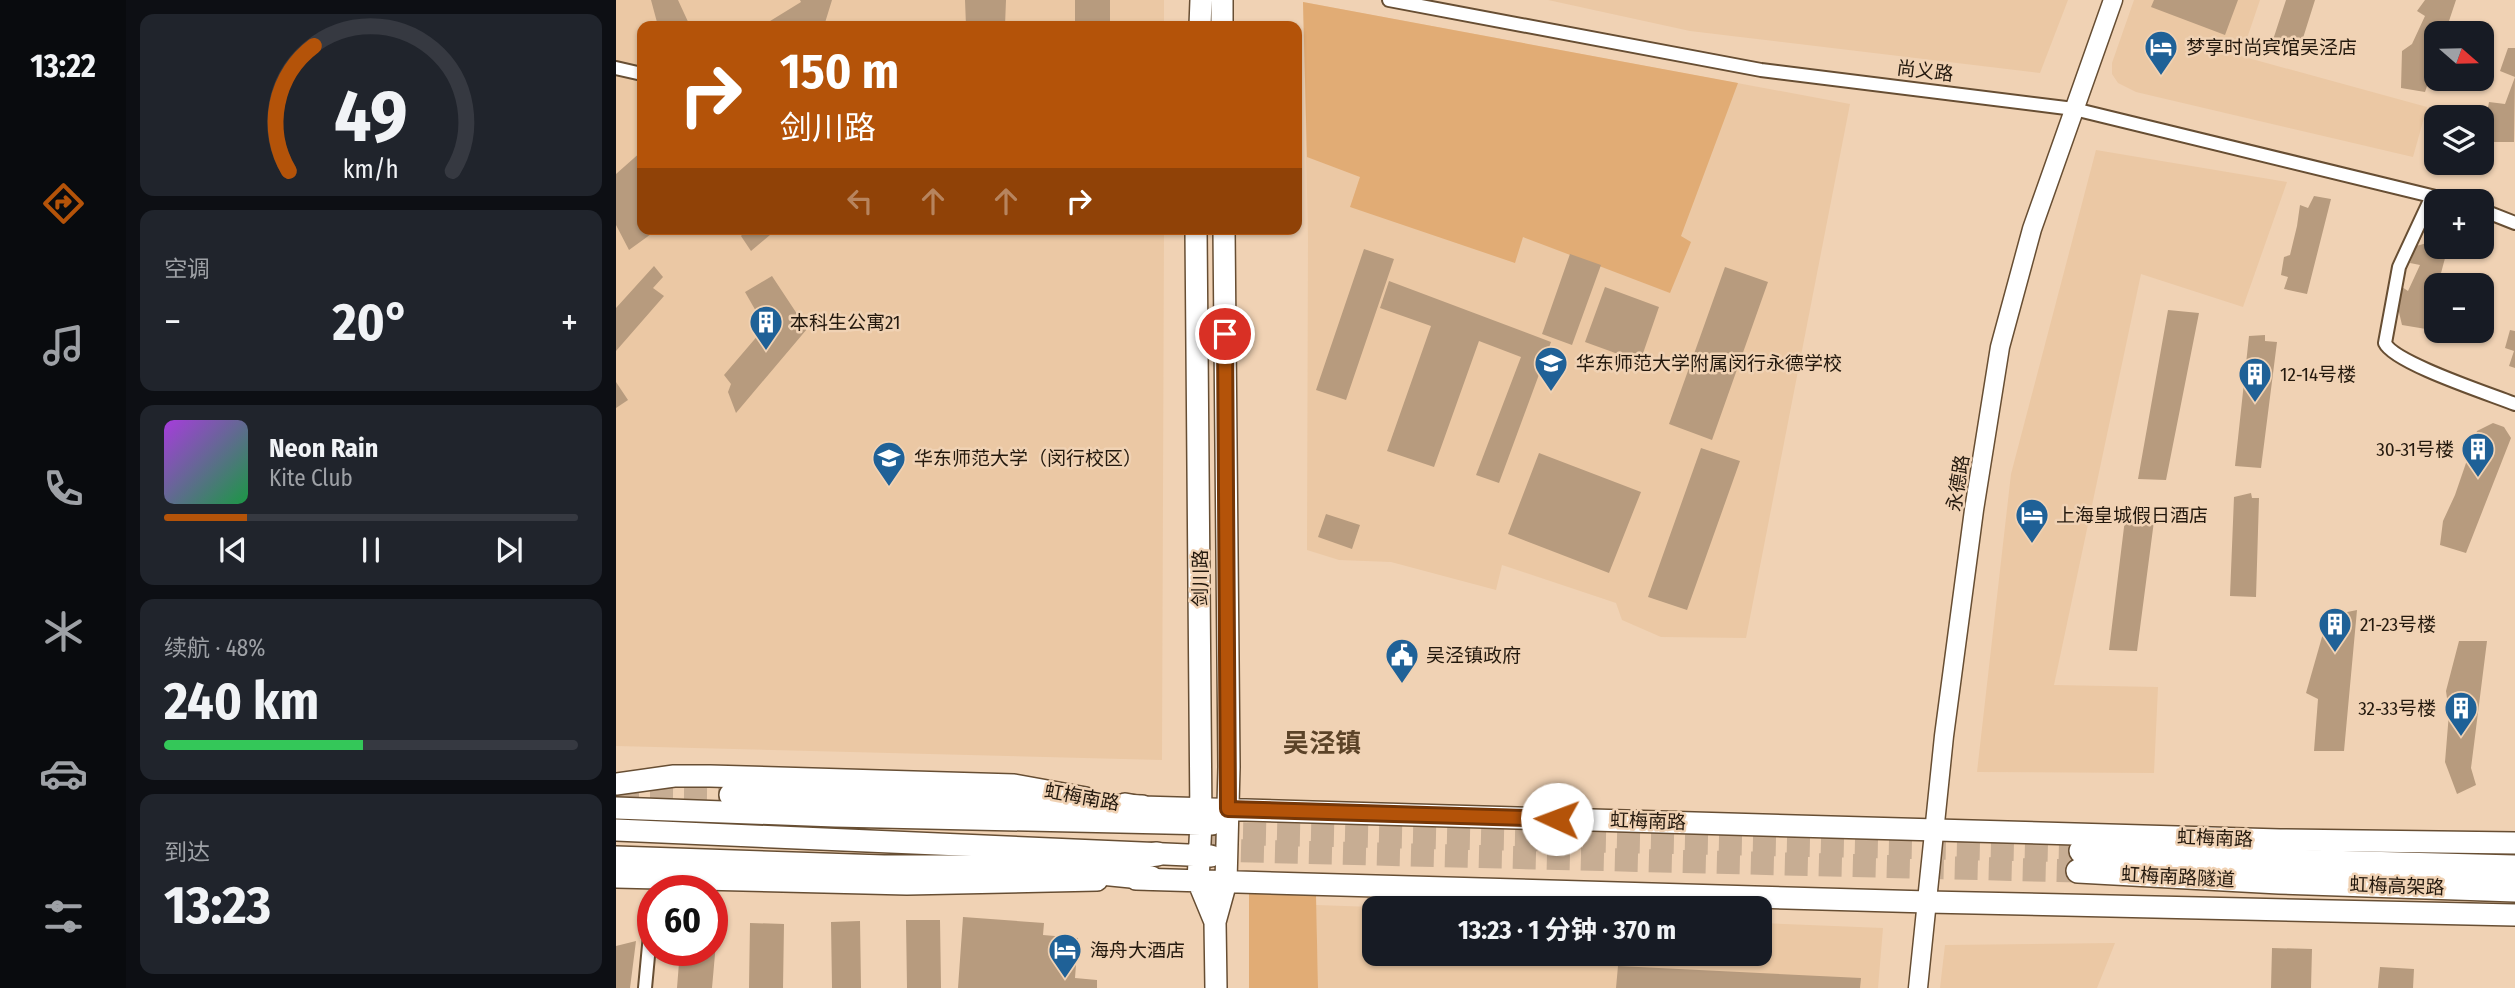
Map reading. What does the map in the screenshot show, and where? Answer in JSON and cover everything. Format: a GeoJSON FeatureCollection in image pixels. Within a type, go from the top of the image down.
{"type":"FeatureCollection","features":[{"type":"Feature","properties":{"kind":"highway"},"geometry":{"type":"LineString","coordinates":[[731,795],[1142,807]]}},
{"type":"Feature","properties":{"kind":"highway"},"geometry":{"type":"LineString","coordinates":[[1041,867],[1157,854]]}},
{"type":"Feature","properties":{"kind":"highway"},"geometry":{"type":"LineString","coordinates":[[616,858],[884,867],[1041,867],[1151,878]]}},
{"type":"Feature","properties":{"kind":"highway","name":"虹梅南路隧道"},"geometry":{"type":"LineString","coordinates":[[2079,861],[2280,871]]}},
{"type":"Feature","properties":{"kind":"highway","name":"虹梅高架路"},"geometry":{"type":"LineString","coordinates":[[2280,871],[2515,867]]}},
{"type":"Feature","properties":{"kind":"highway","name":"虹梅高架路"},"geometry":{"type":"LineString","coordinates":[[2280,871],[2515,890]]}},
{"type":"Feature","properties":{"kind":"main road"},"geometry":{"type":"LineString","coordinates":[[1200,21],[1201,0]]}},
{"type":"Feature","properties":{"kind":"main road"},"geometry":{"type":"LineString","coordinates":[[1222,0],[1222,21]]}},
{"type":"Feature","properties":{"kind":"main road","name":"剑川路"},"geometry":{"type":"LineString","coordinates":[[1196,235],[1200,816],[1198,881],[1215,922]]}},
{"type":"Feature","properties":{"kind":"main road","name":"剑川路"},"geometry":{"type":"LineString","coordinates":[[1216,988],[1215,922],[1226,882],[1228,817],[1224,235]]}},
{"type":"Feature","properties":{"kind":"main road","name":"虹梅南路"},"geometry":{"type":"LineString","coordinates":[[616,784],[674,776],[710,776],[1014,785],[1200,816]]}},
{"type":"Feature","properties":{"kind":"main road","name":"虹梅南路"},"geometry":{"type":"LineString","coordinates":[[616,808],[835,816],[1200,816],[2515,843]]}},
{"type":"Feature","properties":{"kind":"main road"},"geometry":{"type":"LineString","coordinates":[[616,830],[1227,857]]}},
{"type":"Feature","properties":{"kind":"main road"},"geometry":{"type":"LineString","coordinates":[[616,877],[907,884],[1151,878],[1928,902],[2515,915]]}},
{"type":"Feature","properties":{"kind":"street","name":"尚义路"},"geometry":{"type":"LineString","coordinates":[[1389,0],[1762,70],[2074,109],[2424,195]]}},
{"type":"Feature","properties":{"kind":"street","name":"永德路"},"geometry":{"type":"LineString","coordinates":[[1918,988],[1934,830],[1974,510],[2000,347],[2032,229],[2113,0]]}},
{"type":"Feature","properties":{"kind":"street"},"geometry":{"type":"LineString","coordinates":[[616,68],[637,73]]}},
{"type":"Feature","properties":{"kind":"street"},"geometry":{"type":"LineString","coordinates":[[2424,214],[2399,267],[2385,343],[2388,350],[2420,367],[2515,404]]}},
{"type":"Feature","properties":{"kind":"street"},"geometry":{"type":"LineString","coordinates":[[2494,215],[2515,223]]}},
{"type":"Feature","properties":{"kind":"street"},"geometry":{"type":"LineString","coordinates":[[645,988],[647,966]]}},
{"type":"Feature","properties":{"kind":"shaded area","name":"华东师范大学（闵行校区）"},"geometry":{"type":"Polygon","coordinates":[[[616,0],[1164,0],[1164,21],[637,21],[637,235],[1164,235],[1162,760],[616,746],[616,0]]]}},
{"type":"Feature","properties":{"kind":"shaded area"},"geometry":{"type":"Polygon","coordinates":[[[1548,0],[2068,0],[2040,73],[1690,31],[1548,0]]]}},
{"type":"Feature","properties":{"kind":"shaded area"},"geometry":{"type":"Polygon","coordinates":[[[2134,0],[2260,0],[2241,56],[2424,106],[2424,118],[2413,157],[2136,92],[2118,83],[2112,74],[2112,63],[2134,0]]]}},
{"type":"Feature","properties":{"kind":"shaded area","name":"华东师范大学附属闵行永德学校"},"geometry":{"type":"Polygon","coordinates":[[[1303,2],[1850,104],[1746,638],[1661,637],[1622,620],[1616,603],[1502,565],[1496,590],[1391,562],[1339,560],[1307,550],[1308,237],[1303,2]]]}},
{"type":"Feature","properties":{"kind":"shaded area"},"geometry":{"type":"Polygon","coordinates":[[[1303,2],[1738,83],[1681,236],[1691,242],[1670,293],[1523,237],[1515,263],[1350,207],[1360,177],[1307,157],[1303,2]]]}},
{"type":"Feature","properties":{"kind":"shaded area"},"geometry":{"type":"Polygon","coordinates":[[[2096,150],[2287,182],[2243,307],[2141,274],[2054,685],[2158,687],[2154,773],[1977,772],[2011,474],[2096,150]]]}},
{"type":"Feature","properties":{"kind":"shaded area"},"geometry":{"type":"Polygon","coordinates":[[[1249,893],[1316,895],[1318,988],[1249,988],[1249,893]]]}},
{"type":"Feature","properties":{"kind":"shaded area"},"geometry":{"type":"Polygon","coordinates":[[[1316,905],[1362,907],[1362,966],[1772,966],[1772,924],[1883,928],[1878,988],[1318,988],[1316,905]]]}},
{"type":"Feature","properties":{"kind":"shaded area"},"geometry":{"type":"Polygon","coordinates":[[[2115,943],[2097,988],[1940,988],[1945,945],[2115,943]]]}},
{"type":"Feature","properties":{"kind":"building"},"geometry":{"type":"Polygon","coordinates":[[[651,0],[678,0],[688,21],[657,21],[651,0]]]}},
{"type":"Feature","properties":{"kind":"building"},"geometry":{"type":"Polygon","coordinates":[[[800,0],[832,0],[826,21],[770,21],[801,2],[800,0]]]}},
{"type":"Feature","properties":{"kind":"building"},"geometry":{"type":"Polygon","coordinates":[[[965,0],[1006,0],[1005,21],[966,21],[965,0]]]}},
{"type":"Feature","properties":{"kind":"building"},"geometry":{"type":"Polygon","coordinates":[[[1075,0],[1110,0],[1110,21],[1075,21],[1075,0]]]}},
{"type":"Feature","properties":{"kind":"building"},"geometry":{"type":"Polygon","coordinates":[[[2154,0],[2238,0],[2225,35],[2151,7],[2154,0]]]}},
{"type":"Feature","properties":{"kind":"building"},"geometry":{"type":"Polygon","coordinates":[[[2286,0],[2315,0],[2297,57],[2270,49],[2286,0]]]}},
{"type":"Feature","properties":{"kind":"building"},"geometry":{"type":"Polygon","coordinates":[[[2425,0],[2456,0],[2449,21],[2424,21],[2425,92],[2401,88],[2402,51],[2412,44],[2425,16],[2417,11],[2425,0]]]}},
{"type":"Feature","properties":{"kind":"building"},"geometry":{"type":"Polygon","coordinates":[[[2508,48],[2515,48],[2515,77],[2500,71],[2508,48]]]}},
{"type":"Feature","properties":{"kind":"building"},"geometry":{"type":"Polygon","coordinates":[[[2515,77],[2514,142],[2494,142],[2494,105],[2488,105],[2489,102],[2505,104],[2515,77]]]}},
{"type":"Feature","properties":{"kind":"building"},"geometry":{"type":"Polygon","coordinates":[[[637,155],[637,235],[650,235],[629,250],[616,225],[616,174],[637,155]]]}},
{"type":"Feature","properties":{"kind":"building"},"geometry":{"type":"Polygon","coordinates":[[[2314,196],[2331,199],[2307,294],[2284,289],[2288,277],[2281,275],[2284,257],[2290,255],[2300,205],[2308,208],[2314,196]]]}},
{"type":"Feature","properties":{"kind":"building"},"geometry":{"type":"Polygon","coordinates":[[[742,235],[770,235],[751,251],[742,235]]]}},
{"type":"Feature","properties":{"kind":"building"},"geometry":{"type":"Polygon","coordinates":[[[2424,244],[2424,259],[2445,259],[2441,273],[2424,273],[2424,329],[2402,325],[2398,308],[2399,285],[2408,291],[2420,265],[2410,263],[2416,246],[2424,244]]]}},
{"type":"Feature","properties":{"kind":"building"},"geometry":{"type":"Polygon","coordinates":[[[1364,249],[1394,259],[1346,400],[1316,390],[1364,249]]]}},
{"type":"Feature","properties":{"kind":"building"},"geometry":{"type":"Polygon","coordinates":[[[1570,254],[1601,265],[1572,345],[1542,334],[1570,254]]]}},
{"type":"Feature","properties":{"kind":"building"},"geometry":{"type":"Polygon","coordinates":[[[654,266],[663,277],[653,288],[664,296],[616,351],[616,308],[654,266]]]}},
{"type":"Feature","properties":{"kind":"building"},"geometry":{"type":"Polygon","coordinates":[[[1725,267],[1768,282],[1712,440],[1669,424],[1725,267]]]}},
{"type":"Feature","properties":{"kind":"building","name":"本科生公寓21"},"geometry":{"type":"Polygon","coordinates":[[[772,276],[807,329],[736,413],[728,392],[731,384],[724,375],[765,327],[745,292],[772,276]]]}},
{"type":"Feature","properties":{"kind":"building"},"geometry":{"type":"Polygon","coordinates":[[[1389,281],[1551,342],[1499,483],[1476,475],[1521,357],[1479,341],[1434,467],[1387,451],[1431,326],[1380,308],[1389,281]]]}},
{"type":"Feature","properties":{"kind":"building"},"geometry":{"type":"Polygon","coordinates":[[[1605,287],[1659,307],[1640,362],[1585,342],[1605,287]]]}},
{"type":"Feature","properties":{"kind":"building"},"geometry":{"type":"Polygon","coordinates":[[[2168,310],[2199,313],[2166,480],[2138,479],[2168,310]]]}},
{"type":"Feature","properties":{"kind":"building"},"geometry":{"type":"Polygon","coordinates":[[[2510,330],[2515,331],[2515,368],[2509,366],[2514,351],[2505,348],[2510,330]]]}},
{"type":"Feature","properties":{"kind":"building","name":"12-14号楼"},"geometry":{"type":"Polygon","coordinates":[[[2265,335],[2265,341],[2277,342],[2261,468],[2235,466],[2249,336],[2265,335]]]}},
{"type":"Feature","properties":{"kind":"building"},"geometry":{"type":"Polygon","coordinates":[[[616,382],[628,400],[616,408],[616,382]]]}},
{"type":"Feature","properties":{"kind":"building","name":"30-31号楼"},"geometry":{"type":"Polygon","coordinates":[[[2493,423],[2504,427],[2511,438],[2466,553],[2440,545],[2443,521],[2477,431],[2493,423]]]}},
{"type":"Feature","properties":{"kind":"building"},"geometry":{"type":"Polygon","coordinates":[[[1701,448],[1740,461],[1687,610],[1648,597],[1701,448]]]}},
{"type":"Feature","properties":{"kind":"building"},"geometry":{"type":"Polygon","coordinates":[[[1539,453],[1641,492],[1609,573],[1508,534],[1539,453]]]}},
{"type":"Feature","properties":{"kind":"building"},"geometry":{"type":"Polygon","coordinates":[[[2251,493],[2252,498],[2259,498],[2256,597],[2230,596],[2234,497],[2251,493]]]}},
{"type":"Feature","properties":{"kind":"building"},"geometry":{"type":"Polygon","coordinates":[[[1326,514],[1360,525],[1352,549],[1318,537],[1326,514]]]}},
{"type":"Feature","properties":{"kind":"building"},"geometry":{"type":"Polygon","coordinates":[[[2125,519],[2154,521],[2137,651],[2109,650],[2125,519]]]}},
{"type":"Feature","properties":{"kind":"building","name":"21-23号楼"},"geometry":{"type":"Polygon","coordinates":[[[2357,610],[2344,751],[2314,751],[2318,699],[2306,693],[2328,616],[2357,610]]]}},
{"type":"Feature","properties":{"kind":"building","name":"32-33号楼"},"geometry":{"type":"Polygon","coordinates":[[[2459,641],[2487,641],[2471,768],[2476,785],[2457,794],[2445,762],[2449,713],[2446,691],[2459,641]]]}},
{"type":"Feature","properties":{"kind":"building","name":"海舟大酒店"},"geometry":{"type":"Polygon","coordinates":[[[963,917],[1044,923],[1043,935],[1078,938],[1075,978],[1097,980],[1097,988],[958,988],[963,917]]]}},
{"type":"Feature","properties":{"kind":"building"},"geometry":{"type":"Polygon","coordinates":[[[906,920],[940,920],[941,988],[907,988],[906,920]]]}},
{"type":"Feature","properties":{"kind":"building"},"geometry":{"type":"Polygon","coordinates":[[[860,921],[861,988],[832,988],[831,922],[860,921]]]}},
{"type":"Feature","properties":{"kind":"building"},"geometry":{"type":"Polygon","coordinates":[[[750,923],[784,924],[783,988],[749,988],[750,923]]]}},
{"type":"Feature","properties":{"kind":"building"},"geometry":{"type":"Polygon","coordinates":[[[636,941],[630,988],[616,988],[616,946],[636,941]]]}},
{"type":"Feature","properties":{"kind":"building"},"geometry":{"type":"Polygon","coordinates":[[[2272,948],[2312,949],[2311,988],[2271,988],[2272,948]]]}},
{"type":"Feature","properties":{"kind":"building"},"geometry":{"type":"Polygon","coordinates":[[[679,966],[714,966],[712,988],[677,988],[679,966]]]}},
{"type":"Feature","properties":{"kind":"building"},"geometry":{"type":"Polygon","coordinates":[[[1618,966],[1861,978],[1860,988],[1616,988],[1618,966]]]}},
{"type":"Feature","properties":{"kind":"building"},"geometry":{"type":"Polygon","coordinates":[[[2380,967],[2414,969],[2413,988],[2378,988],[2380,967]]]}},
{"type":"Feature","properties":{"kind":"tunnel"},"geometry":{"type":"LineString","coordinates":[[616,794],[731,795]]}},
{"type":"Feature","properties":{"kind":"tunnel"},"geometry":{"type":"LineString","coordinates":[[1209,833],[2081,851]]}},
{"type":"Feature","properties":{"kind":"tunnel"},"geometry":{"type":"LineString","coordinates":[[1207,850],[2078,871]]}},
{"type":"Feature","properties":{"kind":"place","name":"梦享时尚宾馆吴泾店"},"geometry":{"type":"Point","coordinates":[2161,77]}},
{"type":"Feature","properties":{"kind":"place","name":"本科生公寓21"},"geometry":{"type":"Point","coordinates":[766,352]}},
{"type":"Feature","properties":{"kind":"place","name":"华东师范大学附属闵行永德学校"},"geometry":{"type":"Point","coordinates":[1551,393]}},
{"type":"Feature","properties":{"kind":"place","name":"12-14号楼"},"geometry":{"type":"Point","coordinates":[2255,404]}},
{"type":"Feature","properties":{"kind":"place","name":"30-31号楼"},"geometry":{"type":"Point","coordinates":[2478,479]}},
{"type":"Feature","properties":{"kind":"place","name":"华东师范大学（闵行校区）"},"geometry":{"type":"Point","coordinates":[889,488]}},
{"type":"Feature","properties":{"kind":"place","name":"上海皇城假日酒店"},"geometry":{"type":"Point","coordinates":[2032,545]}},
{"type":"Feature","properties":{"kind":"place","name":"21-23号楼"},"geometry":{"type":"Point","coordinates":[2335,654]}},
{"type":"Feature","properties":{"kind":"place","name":"吴泾镇政府"},"geometry":{"type":"Point","coordinates":[1402,685]}},
{"type":"Feature","properties":{"kind":"place","name":"32-33号楼"},"geometry":{"type":"Point","coordinates":[2461,738]}},
{"type":"Feature","properties":{"kind":"place","name":"海舟大酒店"},"geometry":{"type":"Point","coordinates":[1065,980]}},
{"type":"Feature","properties":{"kind":"district","name":"吴泾镇"},"geometry":{"type":"Point","coordinates":[1322,743]}},
{"type":"Feature","properties":{"kind":"route"},"geometry":{"type":"LineString","coordinates":[[1225,334],[1228,809],[1557,819]]}}]}
